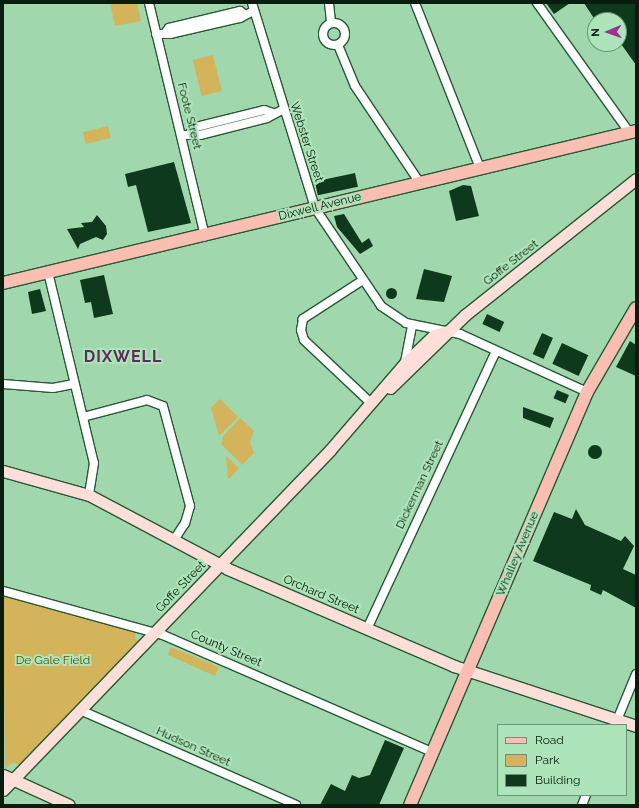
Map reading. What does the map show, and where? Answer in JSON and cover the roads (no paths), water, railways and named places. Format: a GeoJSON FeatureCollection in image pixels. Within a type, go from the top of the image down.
{"type":"FeatureCollection","features":[{"type":"Feature","properties":{"kind":"main road","name":"Dixwell Avenue"},"geometry":{"type":"LineString","coordinates":[[3,280],[48,272],[205,236],[632,132]]}},
{"type":"Feature","properties":{"kind":"main road","name":"Goffe Street"},"geometry":{"type":"LineString","coordinates":[[3,790],[8,777],[80,710],[374,402],[448,331],[591,217],[636,179]]}},
{"type":"Feature","properties":{"kind":"main road","name":"Goffe Street"},"geometry":{"type":"LineString","coordinates":[[591,217],[636,186]]}},
{"type":"Feature","properties":{"kind":"main road","name":"Whalley Avenue"},"geometry":{"type":"LineString","coordinates":[[410,805],[587,392],[636,308]]}},
{"type":"Feature","properties":{"kind":"main road","name":"Goffe Street"},"geometry":{"type":"LineString","coordinates":[[374,402],[405,363],[434,335],[448,331]]}},
{"type":"Feature","properties":{"kind":"main road","name":"Orchard Street"},"geometry":{"type":"LineString","coordinates":[[3,472],[89,495],[220,565],[367,629],[468,669],[616,722],[626,724]]}},
{"type":"Feature","properties":{"kind":"main road"},"geometry":{"type":"LineString","coordinates":[[8,777],[69,805]]}},
{"type":"Feature","properties":{"kind":"street","name":"Foote Street"},"geometry":{"type":"LineString","coordinates":[[149,3],[205,236]]}},
{"type":"Feature","properties":{"kind":"street"},"geometry":{"type":"LineString","coordinates":[[329,3],[331,23]]}},
{"type":"Feature","properties":{"kind":"street"},"geometry":{"type":"LineString","coordinates":[[415,3],[480,168]]}},
{"type":"Feature","properties":{"kind":"street"},"geometry":{"type":"LineString","coordinates":[[537,3],[632,132]]}},
{"type":"Feature","properties":{"kind":"street"},"geometry":{"type":"LineString","coordinates":[[156,34],[166,32],[170,34],[240,18],[253,7]]}},
{"type":"Feature","properties":{"kind":"street","name":"Webster Street"},"geometry":{"type":"LineString","coordinates":[[253,7],[282,110],[315,208],[363,280],[388,313],[412,325],[448,331],[587,392]]}},
{"type":"Feature","properties":{"kind":"street"},"geometry":{"type":"LineString","coordinates":[[331,23],[344,30],[344,40],[338,45],[330,45],[323,38],[323,31],[331,23]]}},
{"type":"Feature","properties":{"kind":"street"},"geometry":{"type":"LineString","coordinates":[[338,45],[355,86],[420,183]]}},
{"type":"Feature","properties":{"kind":"street"},"geometry":{"type":"LineString","coordinates":[[181,135],[190,133],[200,135],[267,118],[273,113],[282,110]]}},
{"type":"Feature","properties":{"kind":"street"},"geometry":{"type":"LineString","coordinates":[[48,272],[94,468],[89,495]]}},
{"type":"Feature","properties":{"kind":"street"},"geometry":{"type":"LineString","coordinates":[[363,280],[303,319],[300,330],[304,340],[374,402]]}},
{"type":"Feature","properties":{"kind":"street"},"geometry":{"type":"LineString","coordinates":[[405,363],[412,325]]}},
{"type":"Feature","properties":{"kind":"street","name":"Dickerman Street"},"geometry":{"type":"LineString","coordinates":[[367,629],[496,351]]}},
{"type":"Feature","properties":{"kind":"street"},"geometry":{"type":"LineString","coordinates":[[3,384],[53,388],[74,384]]}},
{"type":"Feature","properties":{"kind":"street"},"geometry":{"type":"LineString","coordinates":[[83,417],[147,400],[163,406],[190,506],[185,523],[174,540]]}},
{"type":"Feature","properties":{"kind":"street","name":"County Street"},"geometry":{"type":"LineString","coordinates":[[3,591],[155,633],[432,752]]}},
{"type":"Feature","properties":{"kind":"street"},"geometry":{"type":"LineString","coordinates":[[616,722],[636,674]]}},
{"type":"Feature","properties":{"kind":"street","name":"Hudson Street"},"geometry":{"type":"LineString","coordinates":[[80,710],[296,805]]}},
{"type":"Feature","properties":{"kind":"district","name":"DIXWELL"},"geometry":{"type":"Point","coordinates":[123,357]}},
{"type":"Feature","properties":{"kind":"park label","name":"De Gale Field"},"geometry":{"type":"Point","coordinates":[53,661]}}]}
